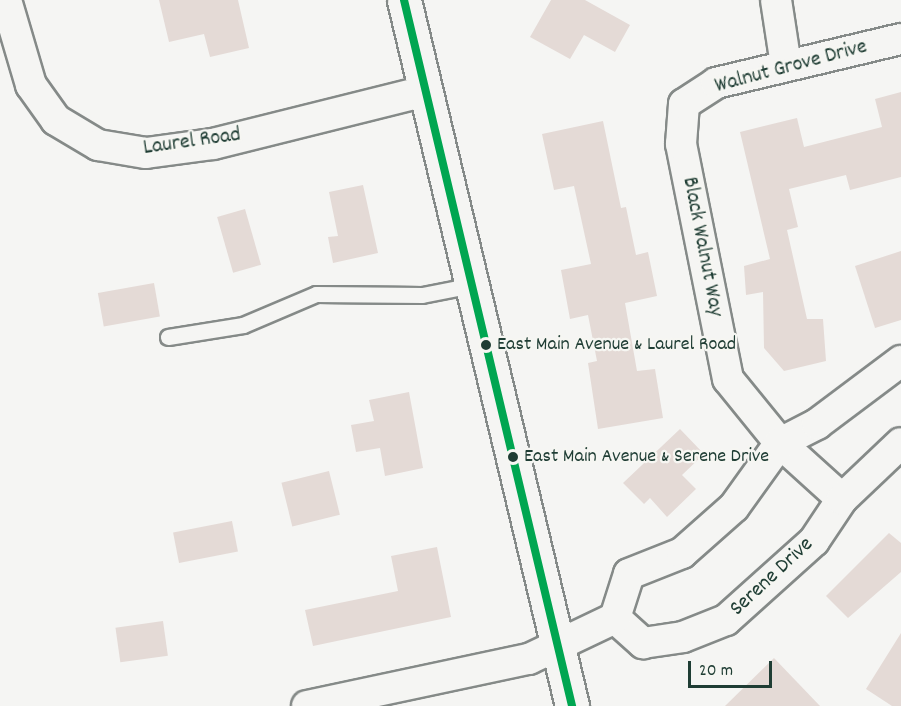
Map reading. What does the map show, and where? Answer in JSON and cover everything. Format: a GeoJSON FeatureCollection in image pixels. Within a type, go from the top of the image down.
{"type":"FeatureCollection","features":[{"type":"Feature","properties":{"kind":"main road"},"geometry":{"type":"LineString","coordinates":[[404,0],[572,706]]}},
{"type":"Feature","properties":{"kind":"street","name":"Laurel Road"},"geometry":{"type":"LineString","coordinates":[[6,0],[31,85],[56,120],[98,145],[146,153],[213,144],[426,91]]}},
{"type":"Feature","properties":{"kind":"street"},"geometry":{"type":"LineString","coordinates":[[776,0],[786,65]]}},
{"type":"Feature","properties":{"kind":"street","name":"Walnut Grove Drive"},"geometry":{"type":"LineString","coordinates":[[684,104],[716,83],[901,39]]}},
{"type":"Feature","properties":{"kind":"street","name":"Black Walnut Way"},"geometry":{"type":"LineString","coordinates":[[684,104],[681,144],[728,379],[780,443],[842,499]]}},
{"type":"Feature","properties":{"kind":"street"},"geometry":{"type":"LineString","coordinates":[[307,706],[529,659],[615,618],[629,574],[682,553],[734,507],[780,443],[817,424],[901,361]]}},
{"type":"Feature","properties":{"kind":"street","name":"Serene Drive"},"geometry":{"type":"LineString","coordinates":[[615,618],[643,643],[683,637],[726,620],[814,541],[842,499],[901,443]]}},
{"type":"Feature","properties":{"kind":"lane"},"geometry":{"type":"LineString","coordinates":[[168,337],[243,325],[316,294],[422,295],[473,285]]}},
{"type":"Feature","properties":{"kind":"building"},"geometry":{"type":"Polygon","coordinates":[[[159,0],[238,0],[249,48],[210,57],[204,34],[169,42],[159,0]]]}},
{"type":"Feature","properties":{"kind":"building"},"geometry":{"type":"Polygon","coordinates":[[[551,0],[585,0],[630,25],[615,52],[584,35],[570,59],[530,37],[551,0]]]}},
{"type":"Feature","properties":{"kind":"building"},"geometry":{"type":"Polygon","coordinates":[[[901,92],[901,177],[850,190],[846,175],[789,189],[798,227],[787,230],[807,319],[823,319],[826,361],[784,371],[764,348],[763,292],[746,295],[744,266],[770,259],[740,132],[797,118],[804,147],[882,127],[875,99],[901,92]]]}},
{"type":"Feature","properties":{"kind":"building"},"geometry":{"type":"Polygon","coordinates":[[[603,121],[621,208],[626,207],[636,255],[648,252],[657,296],[625,303],[637,371],[655,369],[663,418],[598,429],[588,363],[597,361],[588,315],[570,319],[561,270],[591,264],[574,186],[554,190],[542,134],[603,121]]]}},
{"type":"Feature","properties":{"kind":"building"},"geometry":{"type":"Polygon","coordinates":[[[363,185],[378,253],[333,263],[328,237],[338,236],[329,192],[363,185]]]}},
{"type":"Feature","properties":{"kind":"building"},"geometry":{"type":"Polygon","coordinates":[[[245,209],[261,265],[233,273],[217,217],[245,209]]]}},
{"type":"Feature","properties":{"kind":"building"},"geometry":{"type":"Polygon","coordinates":[[[901,251],[901,320],[875,328],[855,266],[901,251]]]}},
{"type":"Feature","properties":{"kind":"building"},"geometry":{"type":"Polygon","coordinates":[[[154,283],[160,316],[104,326],[98,293],[154,283]]]}},
{"type":"Feature","properties":{"kind":"building"},"geometry":{"type":"Polygon","coordinates":[[[409,392],[423,468],[385,476],[380,448],[356,452],[351,425],[374,421],[369,400],[409,392]]]}},
{"type":"Feature","properties":{"kind":"building"},"geometry":{"type":"Polygon","coordinates":[[[680,429],[704,454],[682,475],[696,489],[667,517],[650,498],[644,504],[623,483],[680,429]]]}},
{"type":"Feature","properties":{"kind":"building"},"geometry":{"type":"Polygon","coordinates":[[[329,471],[340,515],[292,527],[281,483],[329,471]]]}},
{"type":"Feature","properties":{"kind":"building"},"geometry":{"type":"Polygon","coordinates":[[[232,521],[238,551],[179,563],[173,532],[232,521]]]}},
{"type":"Feature","properties":{"kind":"building"},"geometry":{"type":"Polygon","coordinates":[[[889,533],[901,543],[901,572],[848,618],[826,596],[889,533]]]}},
{"type":"Feature","properties":{"kind":"building"},"geometry":{"type":"Polygon","coordinates":[[[437,547],[451,617],[313,646],[305,610],[398,591],[391,556],[437,547]]]}},
{"type":"Feature","properties":{"kind":"building"},"geometry":{"type":"Polygon","coordinates":[[[163,621],[168,656],[120,662],[115,628],[163,621]]]}},
{"type":"Feature","properties":{"kind":"building"},"geometry":{"type":"Polygon","coordinates":[[[901,633],[901,706],[892,706],[866,689],[901,633]]]}},
{"type":"Feature","properties":{"kind":"building"},"geometry":{"type":"Polygon","coordinates":[[[774,658],[820,706],[725,706],[774,658]]]}},
{"type":"Feature","properties":{"kind":"transit line"},"geometry":{"type":"LineString","coordinates":[[404,0],[572,706]]}},
{"type":"Feature","properties":{"kind":"place","name":"East Main Avenue & Laurel Road"},"geometry":{"type":"Point","coordinates":[486,345]}},
{"type":"Feature","properties":{"kind":"place","name":"East Main Avenue & Serene Drive"},"geometry":{"type":"Point","coordinates":[513,457]}}]}
